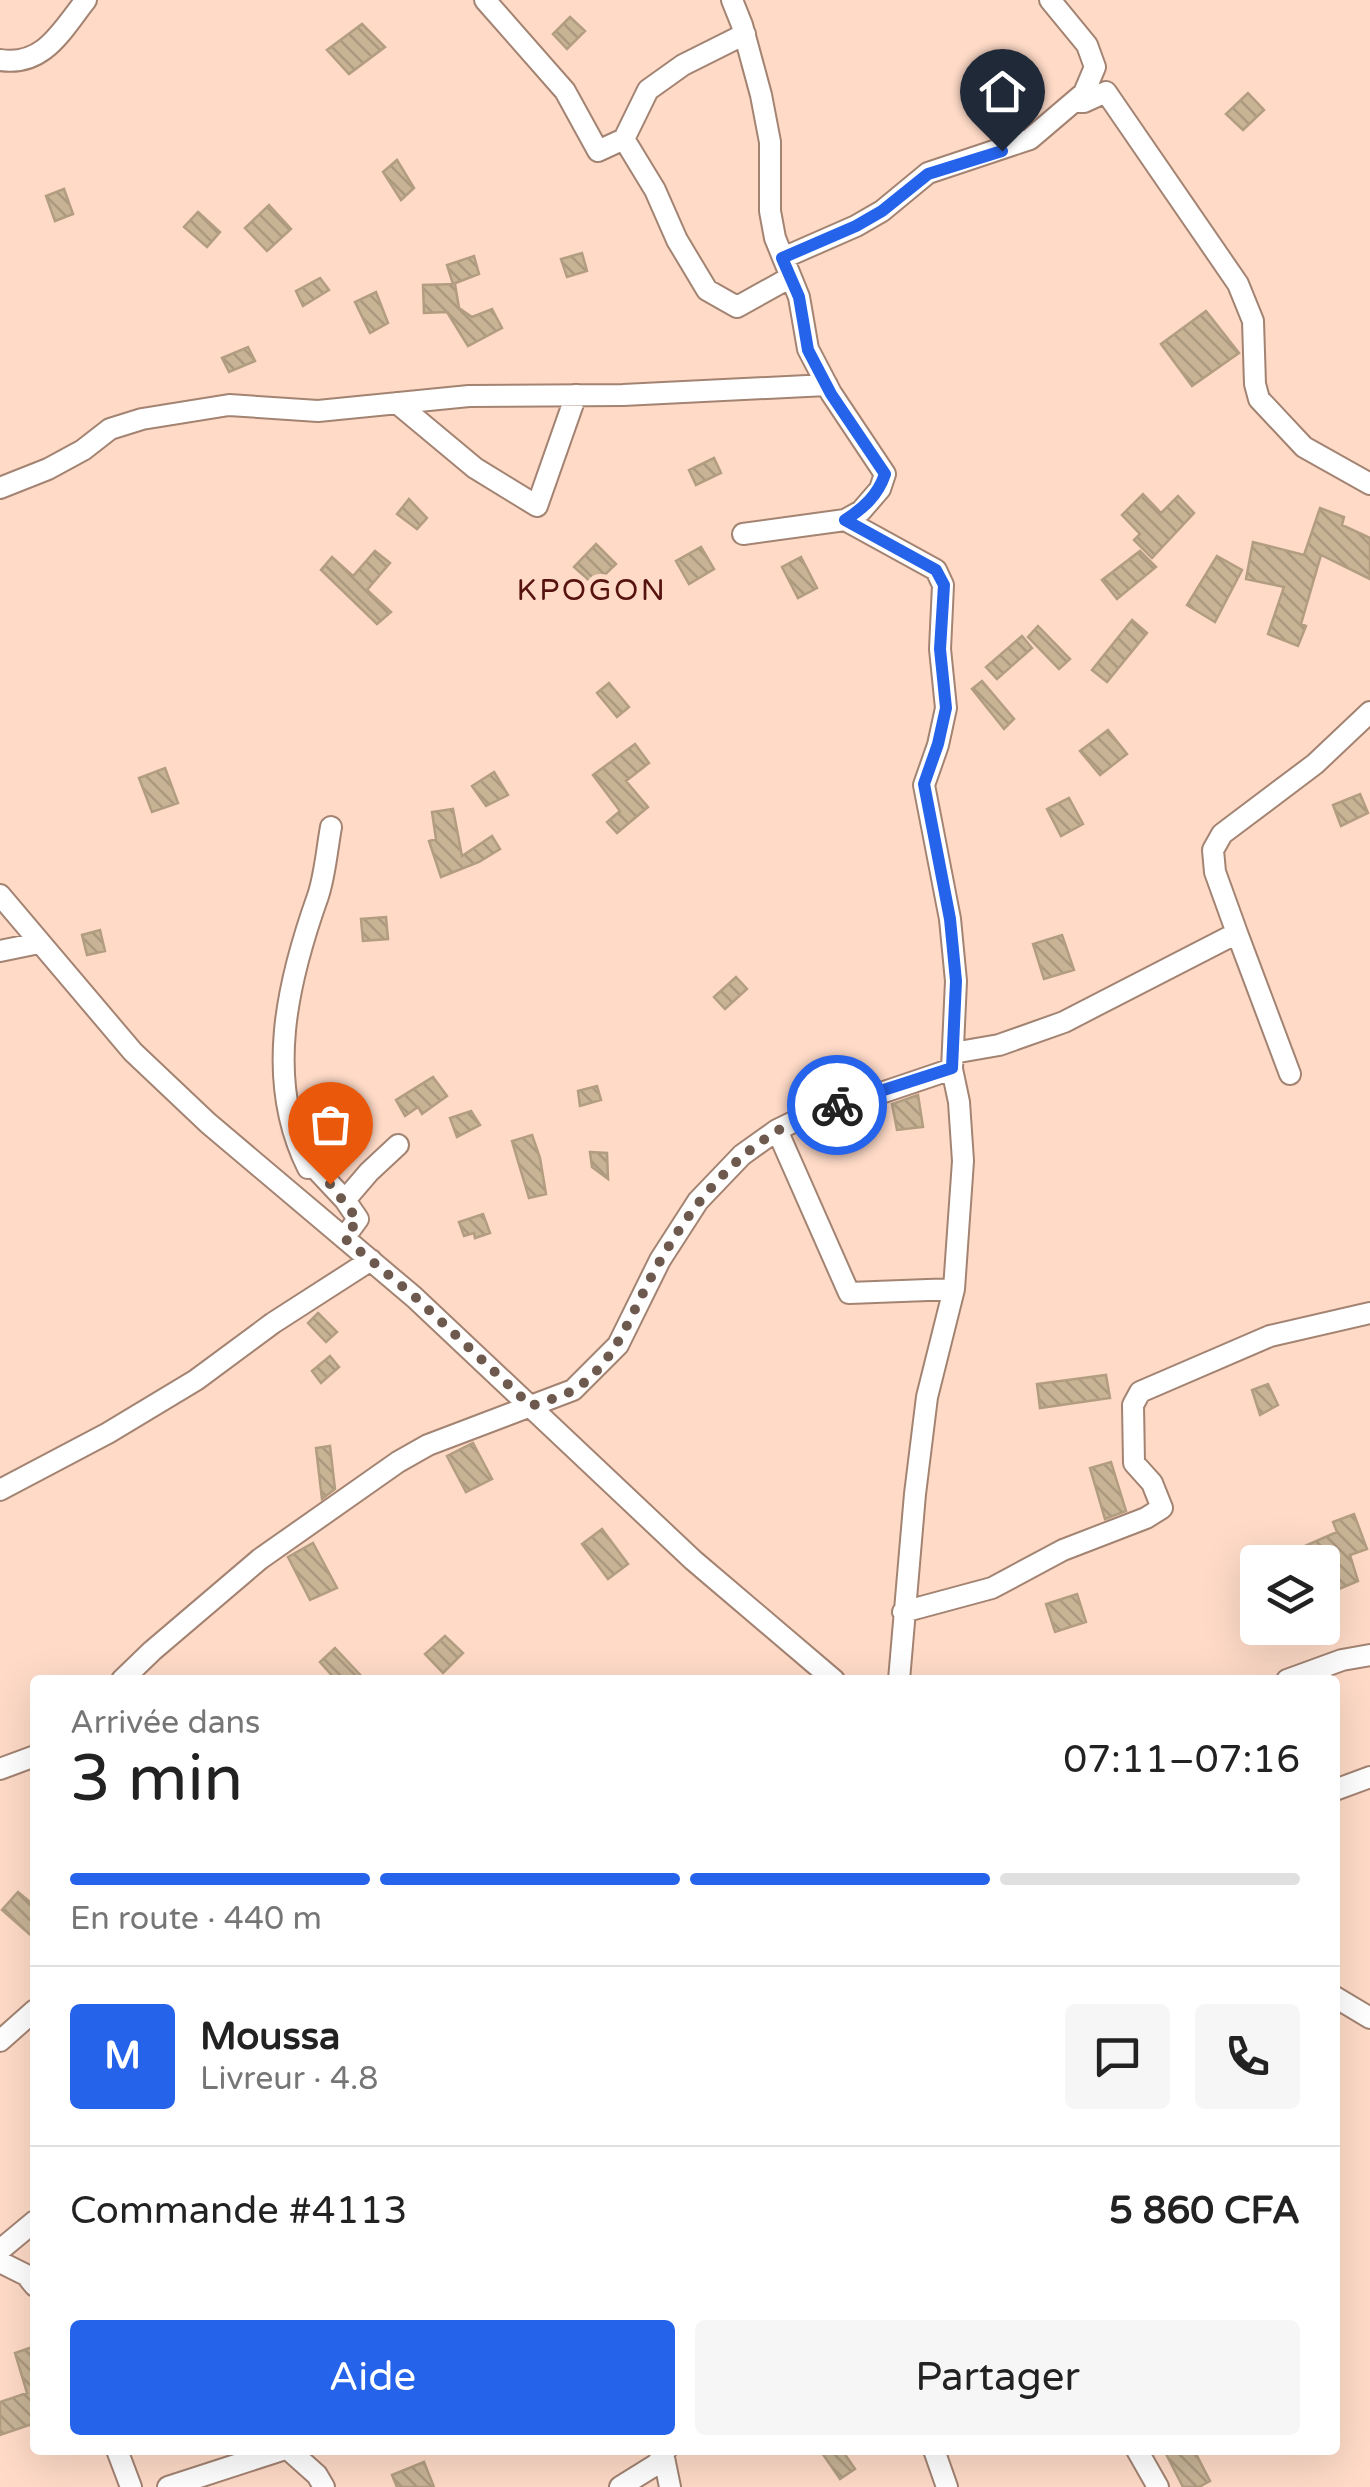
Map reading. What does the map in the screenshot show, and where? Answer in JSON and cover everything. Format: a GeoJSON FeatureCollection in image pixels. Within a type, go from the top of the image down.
{"type":"FeatureCollection","features":[{"type":"Feature","properties":{"kind":"street"},"geometry":{"type":"LineString","coordinates":[[0,60],[35,58],[86,0]]}},
{"type":"Feature","properties":{"kind":"street"},"geometry":{"type":"LineString","coordinates":[[484,0],[565,91],[598,152],[624,140],[648,90],[683,65],[744,34]]}},
{"type":"Feature","properties":{"kind":"street"},"geometry":{"type":"LineString","coordinates":[[732,0],[770,142],[770,211],[799,297],[808,350],[885,474],[880,489],[861,510],[845,520],[743,534]]}},
{"type":"Feature","properties":{"kind":"street"},"geometry":{"type":"LineString","coordinates":[[624,140],[656,190],[678,240],[707,290],[736,308],[787,267],[882,211],[928,174],[1030,140],[1076,102],[1092,79],[1095,66],[1086,45],[1050,0]]}},
{"type":"Feature","properties":{"kind":"street"},"geometry":{"type":"LineString","coordinates":[[1076,102],[1106,92],[1238,284],[1253,321],[1255,384],[1260,399],[1304,447],[1370,484]]}},
{"type":"Feature","properties":{"kind":"street"},"geometry":{"type":"LineString","coordinates":[[0,488],[84,450],[110,429],[142,418],[229,406],[318,411],[469,396],[827,385]]}},
{"type":"Feature","properties":{"kind":"street"},"geometry":{"type":"LineString","coordinates":[[397,403],[475,468],[537,506],[576,395]]}},
{"type":"Feature","properties":{"kind":"street"},"geometry":{"type":"LineString","coordinates":[[845,520],[936,570],[944,585],[940,649],[946,708],[924,784],[950,919],[956,981],[952,1060],[963,1161],[954,1289],[928,1397],[899,1675]]}},
{"type":"Feature","properties":{"kind":"street"},"geometry":{"type":"LineString","coordinates":[[1290,1074],[1216,872],[1213,850],[1222,834],[1315,764],[1370,712]]}},
{"type":"Feature","properties":{"kind":"street"},"geometry":{"type":"LineString","coordinates":[[331,827],[319,892],[300,947],[286,1007],[283,1044],[290,1127],[308,1168],[316,1168],[358,1220],[344,1238]]}},
{"type":"Feature","properties":{"kind":"street"},"geometry":{"type":"LineString","coordinates":[[0,895],[133,1052],[208,1123],[371,1260],[693,1560],[828,1675]]}},
{"type":"Feature","properties":{"kind":"street"},"geometry":{"type":"LineString","coordinates":[[127,1675],[260,1559],[398,1462],[428,1445],[573,1390],[618,1345],[660,1260],[698,1201],[742,1155],[777,1130],[818,1110],[1064,1022],[1237,933]]}},
{"type":"Feature","properties":{"kind":"street"},"geometry":{"type":"LineString","coordinates":[[0,951],[39,943]]}},
{"type":"Feature","properties":{"kind":"street"},"geometry":{"type":"LineString","coordinates":[[777,1130],[848,1294],[954,1289]]}},
{"type":"Feature","properties":{"kind":"street"},"geometry":{"type":"LineString","coordinates":[[345,1200],[398,1145]]}},
{"type":"Feature","properties":{"kind":"street"},"geometry":{"type":"LineString","coordinates":[[0,1490],[108,1433],[196,1380],[272,1324],[371,1260]]}},
{"type":"Feature","properties":{"kind":"street"},"geometry":{"type":"LineString","coordinates":[[903,1612],[992,1588],[1063,1550],[1162,1508],[1152,1484],[1134,1463],[1134,1405],[1140,1392],[1270,1336],[1370,1313]]}},
{"type":"Feature","properties":{"kind":"street"},"geometry":{"type":"LineString","coordinates":[[1301,1675],[1370,1655]]}},
{"type":"Feature","properties":{"kind":"street"},"geometry":{"type":"LineString","coordinates":[[0,1769],[30,1758]]}},
{"type":"Feature","properties":{"kind":"street"},"geometry":{"type":"LineString","coordinates":[[1340,1788],[1370,1777]]}},
{"type":"Feature","properties":{"kind":"street"},"geometry":{"type":"LineString","coordinates":[[1340,2000],[1370,2018]]}},
{"type":"Feature","properties":{"kind":"street"},"geometry":{"type":"LineString","coordinates":[[0,2041],[30,2014]]}},
{"type":"Feature","properties":{"kind":"street"},"geometry":{"type":"LineString","coordinates":[[0,2250],[30,2225]]}},
{"type":"Feature","properties":{"kind":"street"},"geometry":{"type":"LineString","coordinates":[[0,2262],[30,2280]]}},
{"type":"Feature","properties":{"kind":"street"},"geometry":{"type":"LineString","coordinates":[[119,2455],[131,2487]]}},
{"type":"Feature","properties":{"kind":"street"},"geometry":{"type":"LineString","coordinates":[[168,2487],[270,2455]]}},
{"type":"Feature","properties":{"kind":"street"},"geometry":{"type":"LineString","coordinates":[[293,2455],[318,2474],[324,2487]]}},
{"type":"Feature","properties":{"kind":"street"},"geometry":{"type":"LineString","coordinates":[[620,2487],[657,2464],[663,2455]]}},
{"type":"Feature","properties":{"kind":"street"},"geometry":{"type":"LineString","coordinates":[[666,2455],[670,2487]]}},
{"type":"Feature","properties":{"kind":"street"},"geometry":{"type":"LineString","coordinates":[[936,2455],[947,2487]]}},
{"type":"Feature","properties":{"kind":"street"},"geometry":{"type":"LineString","coordinates":[[1140,2455],[1158,2487]]}},
{"type":"Feature","properties":{"kind":"building"},"geometry":{"type":"Polygon","coordinates":[[[570,17],[585,31],[567,49],[553,34],[570,17]]]}},
{"type":"Feature","properties":{"kind":"building"},"geometry":{"type":"Polygon","coordinates":[[[362,24],[385,47],[349,74],[327,50],[362,24]]]}},
{"type":"Feature","properties":{"kind":"building"},"geometry":{"type":"Polygon","coordinates":[[[1248,93],[1264,110],[1243,130],[1226,114],[1248,93]]]}},
{"type":"Feature","properties":{"kind":"building"},"geometry":{"type":"Polygon","coordinates":[[[397,160],[414,188],[401,200],[383,172],[397,160]]]}},
{"type":"Feature","properties":{"kind":"building"},"geometry":{"type":"Polygon","coordinates":[[[64,189],[73,214],[55,221],[46,196],[64,189]]]}},
{"type":"Feature","properties":{"kind":"building"},"geometry":{"type":"Polygon","coordinates":[[[269,205],[291,229],[267,251],[245,228],[269,205]]]}},
{"type":"Feature","properties":{"kind":"building"},"geometry":{"type":"Polygon","coordinates":[[[198,212],[220,232],[207,247],[184,227],[198,212]]]}},
{"type":"Feature","properties":{"kind":"building"},"geometry":{"type":"Polygon","coordinates":[[[582,253],[587,271],[567,277],[561,259],[582,253]]]}},
{"type":"Feature","properties":{"kind":"building"},"geometry":{"type":"Polygon","coordinates":[[[474,256],[479,274],[453,284],[447,265],[474,256]]]}},
{"type":"Feature","properties":{"kind":"building"},"geometry":{"type":"Polygon","coordinates":[[[320,278],[329,290],[303,306],[296,291],[320,278]]]}},
{"type":"Feature","properties":{"kind":"building"},"geometry":{"type":"Polygon","coordinates":[[[455,284],[459,308],[472,317],[492,309],[502,328],[468,346],[447,312],[424,313],[423,285],[455,284]]]}},
{"type":"Feature","properties":{"kind":"building"},"geometry":{"type":"Polygon","coordinates":[[[376,292],[388,323],[370,333],[355,302],[376,292]]]}},
{"type":"Feature","properties":{"kind":"building"},"geometry":{"type":"Polygon","coordinates":[[[1206,311],[1239,353],[1192,386],[1161,344],[1206,311]]]}},
{"type":"Feature","properties":{"kind":"building"},"geometry":{"type":"Polygon","coordinates":[[[248,347],[255,361],[229,372],[222,358],[248,347]]]}},
{"type":"Feature","properties":{"kind":"building"},"geometry":{"type":"Polygon","coordinates":[[[714,458],[721,473],[696,485],[689,470],[714,458]]]}},
{"type":"Feature","properties":{"kind":"building"},"geometry":{"type":"Polygon","coordinates":[[[1143,494],[1161,513],[1178,496],[1194,513],[1152,558],[1134,540],[1140,534],[1122,515],[1143,494]]]}},
{"type":"Feature","properties":{"kind":"building"},"geometry":{"type":"Polygon","coordinates":[[[409,499],[427,518],[417,529],[397,514],[409,499]]]}},
{"type":"Feature","properties":{"kind":"building"},"geometry":{"type":"Polygon","coordinates":[[[1320,508],[1344,517],[1342,525],[1370,538],[1370,579],[1321,555],[1298,646],[1268,634],[1284,587],[1246,579],[1253,542],[1304,555],[1320,508]]]}},
{"type":"Feature","properties":{"kind":"building"},"geometry":{"type":"Polygon","coordinates":[[[596,544],[616,564],[594,585],[574,567],[596,544]]]}},
{"type":"Feature","properties":{"kind":"building"},"geometry":{"type":"Polygon","coordinates":[[[701,547],[714,569],[689,584],[676,561],[701,547]]]}},
{"type":"Feature","properties":{"kind":"building"},"geometry":{"type":"Polygon","coordinates":[[[375,551],[390,563],[367,590],[391,612],[377,624],[321,570],[332,557],[353,576],[375,551]]]}},
{"type":"Feature","properties":{"kind":"building"},"geometry":{"type":"Polygon","coordinates":[[[1140,551],[1156,567],[1117,599],[1102,580],[1140,551]]]}},
{"type":"Feature","properties":{"kind":"building"},"geometry":{"type":"Polygon","coordinates":[[[1217,556],[1242,570],[1215,622],[1187,605],[1217,556]]]}},
{"type":"Feature","properties":{"kind":"building"},"geometry":{"type":"Polygon","coordinates":[[[801,557],[817,588],[798,598],[782,567],[801,557]]]}},
{"type":"Feature","properties":{"kind":"building"},"geometry":{"type":"Polygon","coordinates":[[[1132,620],[1147,633],[1107,682],[1092,670],[1132,620]]]}},
{"type":"Feature","properties":{"kind":"building"},"geometry":{"type":"Polygon","coordinates":[[[1038,626],[1070,659],[1059,669],[1028,637],[1038,626]]]}},
{"type":"Feature","properties":{"kind":"building"},"geometry":{"type":"Polygon","coordinates":[[[1022,636],[1032,648],[997,679],[986,667],[1022,636]]]}},
{"type":"Feature","properties":{"kind":"building"},"geometry":{"type":"Polygon","coordinates":[[[982,681],[1014,719],[1004,729],[972,689],[982,681]]]}},
{"type":"Feature","properties":{"kind":"building"},"geometry":{"type":"Polygon","coordinates":[[[609,683],[629,707],[617,717],[597,693],[609,683]]]}},
{"type":"Feature","properties":{"kind":"building"},"geometry":{"type":"Polygon","coordinates":[[[1108,730],[1127,754],[1100,775],[1080,751],[1108,730]]]}},
{"type":"Feature","properties":{"kind":"building"},"geometry":{"type":"Polygon","coordinates":[[[635,744],[649,763],[626,781],[648,807],[617,833],[607,822],[620,811],[593,775],[635,744]]]}},
{"type":"Feature","properties":{"kind":"building"},"geometry":{"type":"Polygon","coordinates":[[[165,768],[178,803],[152,812],[139,778],[165,768]]]}},
{"type":"Feature","properties":{"kind":"building"},"geometry":{"type":"Polygon","coordinates":[[[494,772],[508,795],[486,806],[472,786],[494,772]]]}},
{"type":"Feature","properties":{"kind":"building"},"geometry":{"type":"Polygon","coordinates":[[[1360,794],[1368,813],[1341,826],[1333,805],[1360,794]]]}},
{"type":"Feature","properties":{"kind":"building"},"geometry":{"type":"Polygon","coordinates":[[[1069,798],[1083,824],[1061,836],[1047,809],[1069,798]]]}},
{"type":"Feature","properties":{"kind":"building"},"geometry":{"type":"Polygon","coordinates":[[[453,809],[462,856],[492,836],[500,849],[441,877],[429,841],[436,839],[432,812],[453,809]]]}},
{"type":"Feature","properties":{"kind":"building"},"geometry":{"type":"Polygon","coordinates":[[[386,917],[388,939],[363,941],[361,919],[386,917]]]}},
{"type":"Feature","properties":{"kind":"building"},"geometry":{"type":"Polygon","coordinates":[[[100,930],[105,951],[87,955],[82,935],[100,930]]]}},
{"type":"Feature","properties":{"kind":"building"},"geometry":{"type":"Polygon","coordinates":[[[1062,935],[1074,970],[1044,979],[1033,944],[1062,935]]]}},
{"type":"Feature","properties":{"kind":"building"},"geometry":{"type":"Polygon","coordinates":[[[736,977],[747,989],[725,1009],[714,997],[736,977]]]}},
{"type":"Feature","properties":{"kind":"building"},"geometry":{"type":"Polygon","coordinates":[[[433,1077],[447,1096],[422,1114],[418,1107],[405,1116],[396,1100],[433,1077]]]}},
{"type":"Feature","properties":{"kind":"building"},"geometry":{"type":"Polygon","coordinates":[[[597,1086],[601,1100],[580,1106],[578,1091],[597,1086]]]}},
{"type":"Feature","properties":{"kind":"building"},"geometry":{"type":"Polygon","coordinates":[[[918,1095],[923,1127],[897,1130],[892,1104],[918,1095]]]}},
{"type":"Feature","properties":{"kind":"building"},"geometry":{"type":"Polygon","coordinates":[[[471,1111],[480,1125],[457,1137],[450,1118],[471,1111]]]}},
{"type":"Feature","properties":{"kind":"building"},"geometry":{"type":"Polygon","coordinates":[[[854,1115],[857,1133],[835,1137],[832,1121],[854,1115]]]}},
{"type":"Feature","properties":{"kind":"building"},"geometry":{"type":"Polygon","coordinates":[[[532,1135],[546,1194],[529,1198],[512,1141],[532,1135]]]}},
{"type":"Feature","properties":{"kind":"building"},"geometry":{"type":"Polygon","coordinates":[[[590,1152],[607,1153],[608,1179],[592,1167],[590,1152]]]}},
{"type":"Feature","properties":{"kind":"building"},"geometry":{"type":"Polygon","coordinates":[[[483,1214],[490,1233],[475,1238],[474,1233],[464,1236],[459,1222],[483,1214]]]}},
{"type":"Feature","properties":{"kind":"building"},"geometry":{"type":"Polygon","coordinates":[[[318,1313],[337,1332],[326,1342],[308,1323],[318,1313]]]}},
{"type":"Feature","properties":{"kind":"building"},"geometry":{"type":"Polygon","coordinates":[[[330,1356],[339,1367],[321,1383],[312,1371],[330,1356]]]}},
{"type":"Feature","properties":{"kind":"building"},"geometry":{"type":"Polygon","coordinates":[[[1106,1375],[1110,1398],[1040,1408],[1037,1384],[1106,1375]]]}},
{"type":"Feature","properties":{"kind":"building"},"geometry":{"type":"Polygon","coordinates":[[[1268,1384],[1278,1405],[1260,1415],[1252,1390],[1268,1384]]]}},
{"type":"Feature","properties":{"kind":"building"},"geometry":{"type":"Polygon","coordinates":[[[473,1443],[492,1479],[466,1492],[447,1456],[473,1443]]]}},
{"type":"Feature","properties":{"kind":"building"},"geometry":{"type":"Polygon","coordinates":[[[330,1446],[335,1489],[322,1499],[316,1448],[330,1446]]]}},
{"type":"Feature","properties":{"kind":"building"},"geometry":{"type":"Polygon","coordinates":[[[1111,1462],[1126,1511],[1105,1519],[1090,1468],[1111,1462]]]}},
{"type":"Feature","properties":{"kind":"building"},"geometry":{"type":"Polygon","coordinates":[[[1354,1514],[1367,1549],[1350,1555],[1358,1581],[1340,1588],[1340,1545],[1307,1545],[1337,1532],[1333,1522],[1354,1514]]]}},
{"type":"Feature","properties":{"kind":"building"},"geometry":{"type":"Polygon","coordinates":[[[602,1529],[628,1564],[608,1579],[582,1544],[602,1529]]]}},
{"type":"Feature","properties":{"kind":"building"},"geometry":{"type":"Polygon","coordinates":[[[313,1543],[337,1588],[310,1600],[288,1557],[313,1543]]]}},
{"type":"Feature","properties":{"kind":"building"},"geometry":{"type":"Polygon","coordinates":[[[1077,1594],[1086,1622],[1055,1632],[1046,1604],[1077,1594]]]}},
{"type":"Feature","properties":{"kind":"building"},"geometry":{"type":"Polygon","coordinates":[[[445,1636],[463,1653],[443,1673],[425,1654],[445,1636]]]}},
{"type":"Feature","properties":{"kind":"building"},"geometry":{"type":"Polygon","coordinates":[[[335,1648],[360,1675],[332,1675],[320,1662],[335,1648]]]}},
{"type":"Feature","properties":{"kind":"building"},"geometry":{"type":"Polygon","coordinates":[[[18,1892],[30,1902],[30,1935],[2,1910],[18,1892]]]}},
{"type":"Feature","properties":{"kind":"building"},"geometry":{"type":"Polygon","coordinates":[[[30,2348],[30,2425],[0,2435],[0,2402],[27,2393],[15,2353],[30,2348]]]}},
{"type":"Feature","properties":{"kind":"building"},"geometry":{"type":"Polygon","coordinates":[[[823,2455],[845,2455],[855,2469],[840,2479],[823,2455]]]}},
{"type":"Feature","properties":{"kind":"building"},"geometry":{"type":"Polygon","coordinates":[[[1167,2455],[1197,2455],[1210,2481],[1199,2487],[1183,2487],[1167,2455]]]}},
{"type":"Feature","properties":{"kind":"building"},"geometry":{"type":"Polygon","coordinates":[[[424,2462],[434,2487],[397,2487],[392,2475],[424,2462]]]}},
{"type":"Feature","properties":{"kind":"way so far"},"geometry":{"type":"LineString","coordinates":[[330,1184],[358,1220],[344,1238],[414,1296],[531,1406],[573,1390],[618,1345],[660,1260],[698,1201],[742,1155],[777,1130],[837,1105]]}},
{"type":"Feature","properties":{"kind":"district","name":"KPOGON"},"geometry":{"type":"Point","coordinates":[592,590]}},
{"type":"Feature","properties":{"kind":"route"},"geometry":{"type":"LineString","coordinates":[[837,1105],[952,1068],[956,981],[950,919],[924,784],[946,708],[940,649],[944,585],[936,570],[845,520],[861,510],[880,489],[885,474],[831,394],[808,350],[799,297],[782,258],[856,226],[882,211],[928,174],[1002,151]]}}]}
